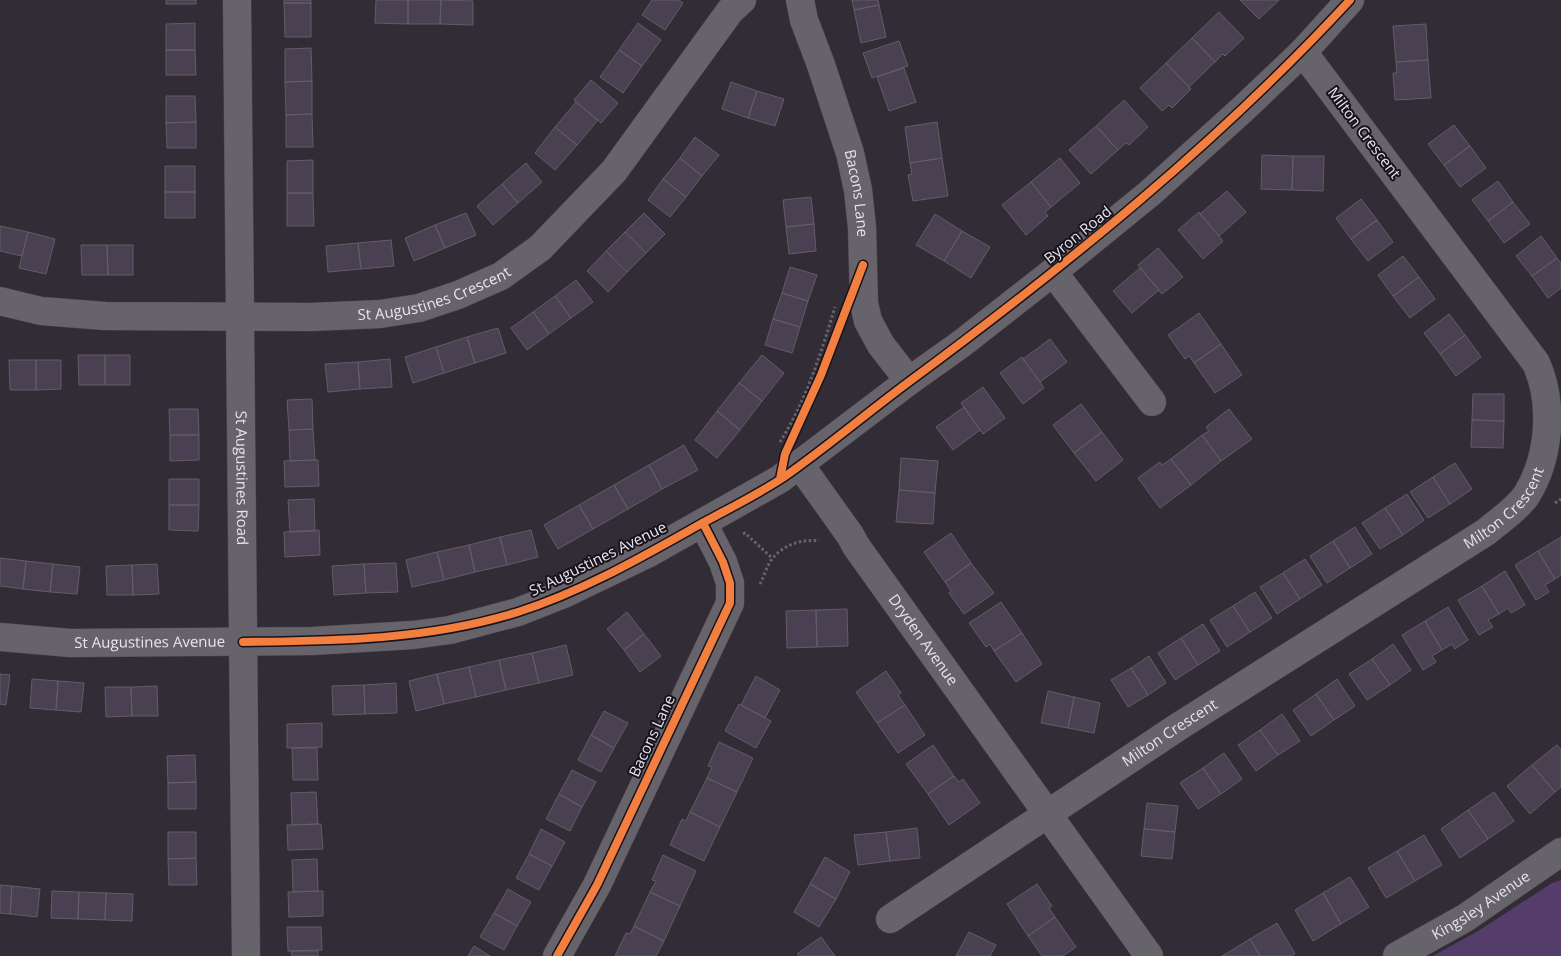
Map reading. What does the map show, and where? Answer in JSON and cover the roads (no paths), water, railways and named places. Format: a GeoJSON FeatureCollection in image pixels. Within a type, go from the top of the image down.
{"type":"FeatureCollection","features":[{"type":"Feature","properties":{"kind":"street","name":"St Augustines Road"},"geometry":{"type":"LineString","coordinates":[[237,0],[246,956]]}},
{"type":"Feature","properties":{"kind":"street","name":"St Augustines Crescent"},"geometry":{"type":"LineString","coordinates":[[0,301],[41,311],[105,316],[241,317],[380,314],[419,308],[458,295],[501,276],[540,248],[614,171],[730,10],[742,0]]}},
{"type":"Feature","properties":{"kind":"street","name":"Bacons Lane"},"geometry":{"type":"LineString","coordinates":[[800,0],[804,20],[850,153],[858,190],[862,227],[864,303],[868,321],[881,345],[909,381]]}},
{"type":"Feature","properties":{"kind":"street","name":"Byron Road"},"geometry":{"type":"LineString","coordinates":[[790,472],[1054,272],[1150,193],[1244,108],[1302,52],[1350,0]]}},
{"type":"Feature","properties":{"kind":"street","name":"Milton Crescent"},"geometry":{"type":"LineString","coordinates":[[1047,814],[1181,725],[1486,532],[1513,510],[1525,497],[1540,465],[1546,439],[1547,412],[1542,376],[1536,363],[1302,52]]}},
{"type":"Feature","properties":{"kind":"street","name":"Byron Road"},"geometry":{"type":"LineString","coordinates":[[1054,272],[1152,402]]}},
{"type":"Feature","properties":{"kind":"street","name":"Dryden Avenue"},"geometry":{"type":"LineString","coordinates":[[790,472],[850,535],[1149,956]]}},
{"type":"Feature","properties":{"kind":"street","name":"St Augustines Avenue"},"geometry":{"type":"LineString","coordinates":[[0,637],[70,643],[243,642],[347,639],[413,635],[450,630],[518,612],[566,593],[647,554],[790,472]]}},
{"type":"Feature","properties":{"kind":"street","name":"Bacons Lane"},"geometry":{"type":"LineString","coordinates":[[557,956],[597,885],[730,603],[730,583],[723,562],[703,523]]}},
{"type":"Feature","properties":{"kind":"street"},"geometry":{"type":"LineString","coordinates":[[890,919],[1047,814]]}},
{"type":"Feature","properties":{"kind":"street","name":"Kingsley Avenue"},"geometry":{"type":"LineString","coordinates":[[1397,956],[1464,918],[1561,852]]}}]}
